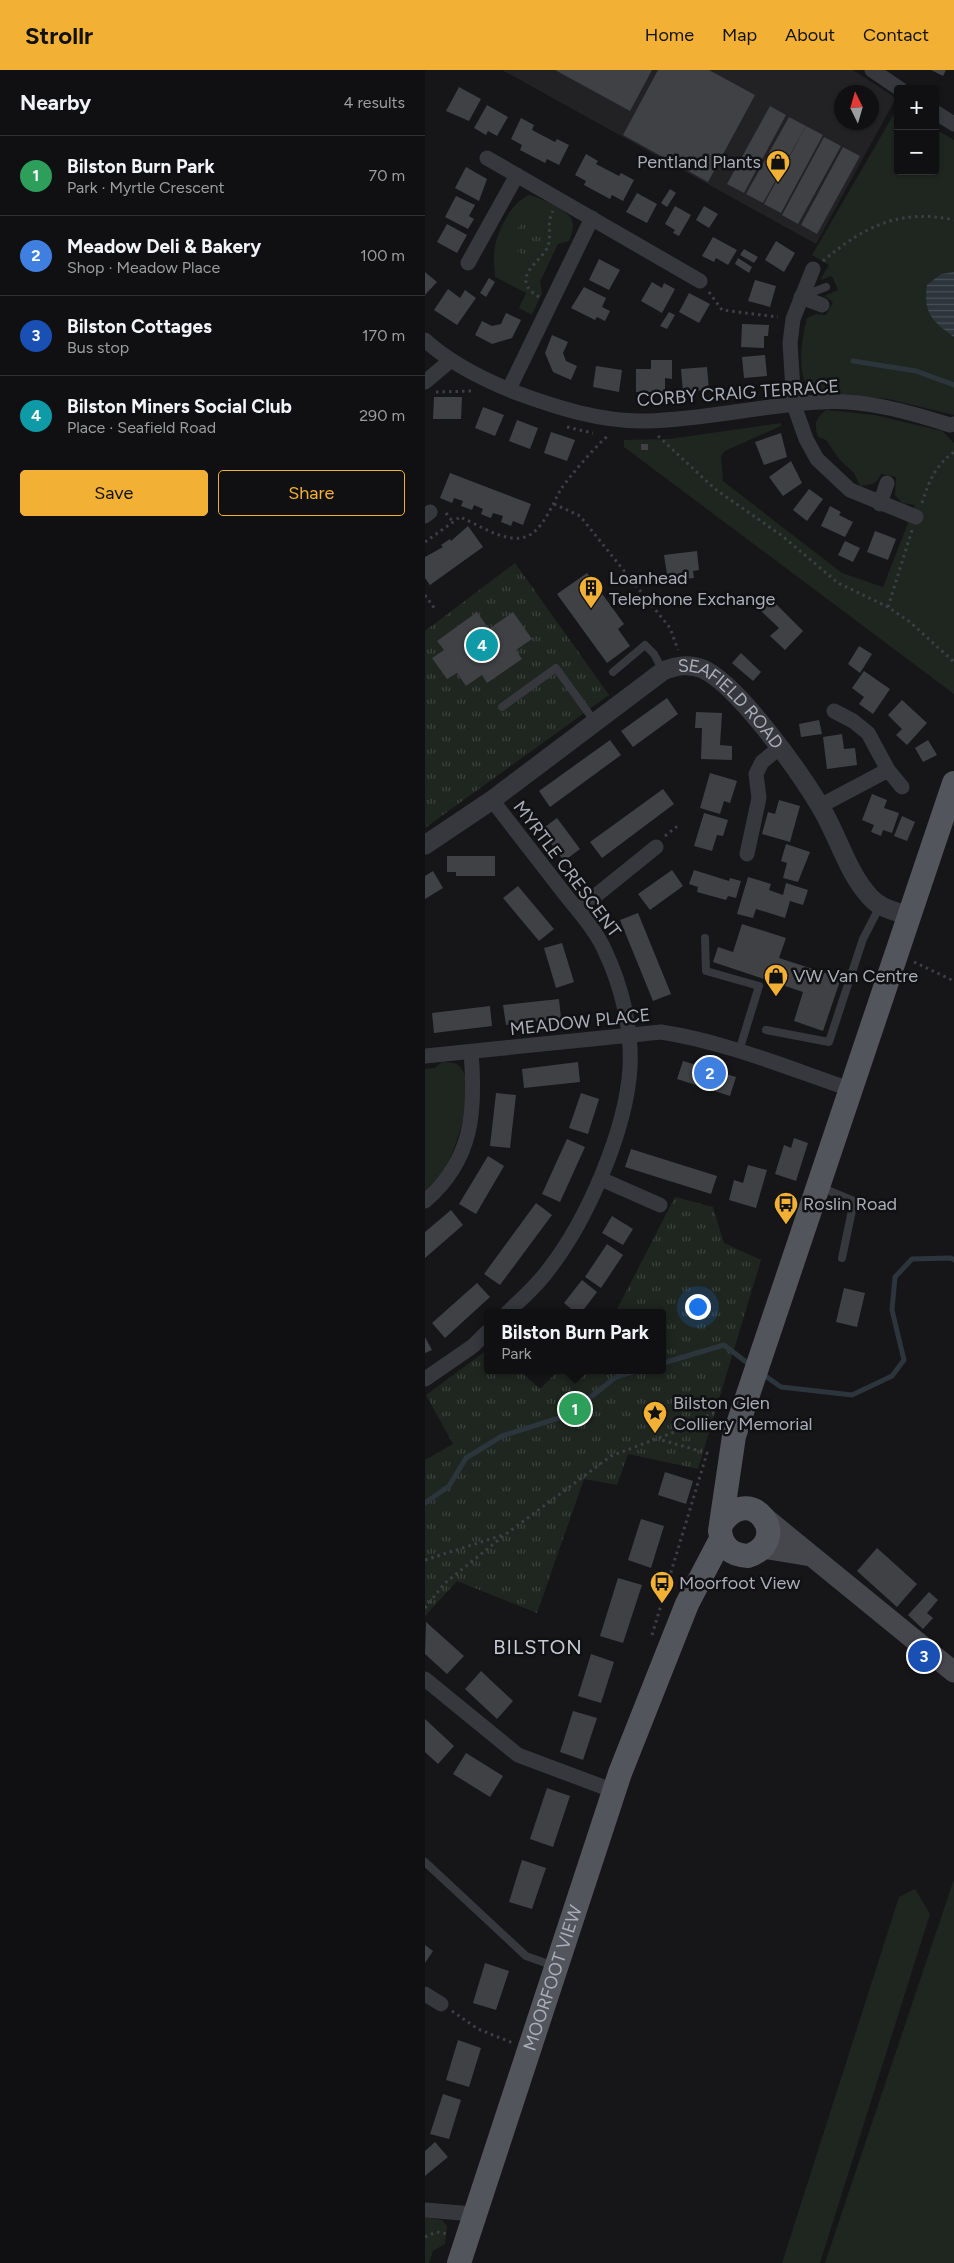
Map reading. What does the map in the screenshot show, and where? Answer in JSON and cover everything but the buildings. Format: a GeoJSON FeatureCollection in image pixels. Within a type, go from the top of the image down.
{"type":"FeatureCollection","features":[{"type":"Feature","properties":{"kind":"main road"},"geometry":{"type":"LineString","coordinates":[[731,1460],[757,1513],[769,1527],[768,1538],[763,1548],[748,1556],[732,1553],[722,1531],[734,1436],[752,1377],[954,783]]}},
{"type":"Feature","properties":{"kind":"main road"},"geometry":{"type":"LineString","coordinates":[[722,1531],[729,1513],[739,1508],[757,1513],[954,1672]]}},
{"type":"Feature","properties":{"kind":"main road","name":"MOORFOOT VIEW"},"geometry":{"type":"LineString","coordinates":[[459,2263],[614,1791],[687,1604],[699,1585],[722,1531]]}},
{"type":"Feature","properties":{"kind":"main road"},"geometry":{"type":"LineString","coordinates":[[763,1548],[811,1556]]}},
{"type":"Feature","properties":{"kind":"main road","name":"MOORFOOT VIEW"},"geometry":{"type":"LineString","coordinates":[[699,1585],[740,1556]]}},
{"type":"Feature","properties":{"kind":"street"},"geometry":{"type":"LineString","coordinates":[[872,70],[894,85]]}},
{"type":"Feature","properties":{"kind":"street"},"geometry":{"type":"LineString","coordinates":[[939,115],[954,124]]}},
{"type":"Feature","properties":{"kind":"street"},"geometry":{"type":"LineString","coordinates":[[487,158],[700,281]]}},
{"type":"Feature","properties":{"kind":"street"},"geometry":{"type":"LineString","coordinates":[[468,263],[517,175]]}},
{"type":"Feature","properties":{"kind":"street"},"geometry":{"type":"LineString","coordinates":[[509,389],[592,218]]}},
{"type":"Feature","properties":{"kind":"street"},"geometry":{"type":"LineString","coordinates":[[813,269],[793,319],[790,343],[794,405],[806,439],[817,459],[850,490],[916,517]]}},
{"type":"Feature","properties":{"kind":"street"},"geometry":{"type":"LineString","coordinates":[[801,297],[822,305]]}},
{"type":"Feature","properties":{"kind":"street","name":"CORBY CRAIG TERRACE"},"geometry":{"type":"LineString","coordinates":[[425,340],[466,370],[509,389],[578,413],[610,419],[645,421],[821,402],[885,407],[953,427]]}},
{"type":"Feature","properties":{"kind":"street"},"geometry":{"type":"LineString","coordinates":[[425,382],[451,360]]}},
{"type":"Feature","properties":{"kind":"street"},"geometry":{"type":"LineString","coordinates":[[881,504],[887,483]]}},
{"type":"Feature","properties":{"kind":"street","name":"SEAFIELD ROAD"},"geometry":{"type":"LineString","coordinates":[[425,845],[492,800],[670,669],[689,665],[703,669],[723,681],[769,734],[820,806],[854,872],[871,898],[880,906]]}},
{"type":"Feature","properties":{"kind":"street"},"geometry":{"type":"LineString","coordinates":[[834,711],[853,721],[868,733],[888,770],[903,787]]}},
{"type":"Feature","properties":{"kind":"street"},"geometry":{"type":"LineString","coordinates":[[747,854],[759,798],[755,774],[762,762],[779,748]]}},
{"type":"Feature","properties":{"kind":"street"},"geometry":{"type":"LineString","coordinates":[[820,806],[888,770]]}},
{"type":"Feature","properties":{"kind":"street","name":"MYRTLE CRESCENT"},"geometry":{"type":"LineString","coordinates":[[492,800],[578,910],[605,950],[621,990],[629,1034],[630,1069],[622,1112],[601,1179],[583,1216],[549,1270],[511,1309]]}},
{"type":"Feature","properties":{"kind":"street"},"geometry":{"type":"LineString","coordinates":[[578,910],[656,847]]}},
{"type":"Feature","properties":{"kind":"street"},"geometry":{"type":"LineString","coordinates":[[880,906],[909,916]]}},
{"type":"Feature","properties":{"kind":"street","name":"MEADOW PLACE"},"geometry":{"type":"LineString","coordinates":[[425,1056],[661,1032],[681,1035],[739,1051],[850,1089]]}},
{"type":"Feature","properties":{"kind":"street"},"geometry":{"type":"LineString","coordinates":[[425,1200],[456,1168],[471,1127],[474,1088],[471,1052]]}},
{"type":"Feature","properties":{"kind":"street"},"geometry":{"type":"LineString","coordinates":[[601,1179],[660,1205]]}},
{"type":"Feature","properties":{"kind":"street"},"geometry":{"type":"LineString","coordinates":[[425,1379],[473,1346],[484,1335]]}},
{"type":"Feature","properties":{"kind":"street"},"geometry":{"type":"LineString","coordinates":[[425,1679],[518,1755],[614,1791]]}},
{"type":"Feature","properties":{"kind":"street"},"geometry":{"type":"LineString","coordinates":[[425,1994],[441,2004]]}},
{"type":"Feature","properties":{"kind":"street"},"geometry":{"type":"LineString","coordinates":[[425,2210],[474,2214]]}},
{"type":"Feature","properties":{"kind":"lane"},"geometry":{"type":"LineString","coordinates":[[801,297],[826,287]]}},
{"type":"Feature","properties":{"kind":"lane"},"geometry":{"type":"LineString","coordinates":[[613,672],[645,645],[670,669]]}},
{"type":"Feature","properties":{"kind":"lane"},"geometry":{"type":"LineString","coordinates":[[502,707],[556,668],[596,723]]}},
{"type":"Feature","properties":{"kind":"lane"},"geometry":{"type":"LineString","coordinates":[[766,1030],[829,1042],[863,938],[880,906]]}},
{"type":"Feature","properties":{"kind":"lane"},"geometry":{"type":"LineString","coordinates":[[705,938],[706,971],[759,986],[739,1051]]}},
{"type":"Feature","properties":{"kind":"lane"},"geometry":{"type":"LineString","coordinates":[[817,1186],[854,1201],[842,1258]]}},
{"type":"Feature","properties":{"kind":"lane"},"geometry":{"type":"LineString","coordinates":[[425,1862],[526,1956],[557,1967]]}},
{"type":"Feature","properties":{"kind":"path"},"geometry":{"type":"LineString","coordinates":[[551,303],[535,294],[527,277],[531,265],[547,248],[550,216],[560,200]]}},
{"type":"Feature","properties":{"kind":"path"},"geometry":{"type":"LineString","coordinates":[[813,269],[864,229],[890,220],[937,216],[954,220]]}},
{"type":"Feature","properties":{"kind":"path"},"geometry":{"type":"LineString","coordinates":[[700,281],[722,310],[793,319]]}},
{"type":"Feature","properties":{"kind":"path"},"geometry":{"type":"LineString","coordinates":[[645,421],[645,436],[659,436],[715,489],[781,535],[839,583],[887,607],[910,622],[954,662]]}},
{"type":"Feature","properties":{"kind":"path"},"geometry":{"type":"LineString","coordinates":[[425,542],[460,517],[509,537],[523,538],[535,529],[554,504],[561,489],[608,435],[617,435]]}},
{"type":"Feature","properties":{"kind":"path"},"geometry":{"type":"LineString","coordinates":[[554,504],[580,516],[670,628],[678,648],[670,669]]}},
{"type":"Feature","properties":{"kind":"path"},"geometry":{"type":"LineString","coordinates":[[425,595],[435,609]]}},
{"type":"Feature","properties":{"kind":"path"},"geometry":{"type":"LineString","coordinates":[[895,953],[954,981]]}},
{"type":"Feature","properties":{"kind":"path"},"geometry":{"type":"LineString","coordinates":[[425,1608],[445,1583],[506,1534],[611,1456],[685,1428],[752,1377]]}},
{"type":"Feature","properties":{"kind":"path"},"geometry":{"type":"LineString","coordinates":[[650,1642],[707,1453],[657,1438]]}},
{"type":"Feature","properties":{"kind":"path"},"geometry":{"type":"LineString","coordinates":[[425,1560],[506,1534]]}},
{"type":"Feature","properties":{"kind":"path"},"geometry":{"type":"LineString","coordinates":[[441,2004],[479,2029],[530,2049]]}},
{"type":"Feature","properties":{"kind":"shaded area","name":"Pentland Plants"},"geometry":{"type":"Polygon","coordinates":[[[502,70],[853,70],[876,85],[834,85],[834,130],[878,130],[816,244],[502,70]]]}},
{"type":"Feature","properties":{"kind":"shaded area","name":"Pentland Plants"},"geometry":{"type":"Polygon","coordinates":[[[879,87],[894,97],[894,102],[879,129],[879,87]]]}},
{"type":"Feature","properties":{"kind":"shaded area"},"geometry":{"type":"Polygon","coordinates":[[[954,272],[954,337],[931,316],[926,303],[926,295],[927,285],[941,274],[954,272]]]}},
{"type":"Feature","properties":{"kind":"green space"},"geometry":{"type":"Polygon","coordinates":[[[894,114],[894,175],[939,175],[939,131],[954,140],[954,415],[888,399],[814,393],[804,378],[801,358],[807,318],[816,314],[826,315],[833,302],[824,296],[838,290],[832,276],[820,280],[829,265],[812,255],[894,114]]]}},
{"type":"Feature","properties":{"kind":"green space"},"geometry":{"type":"Polygon","coordinates":[[[529,195],[558,207],[571,218],[573,227],[569,241],[558,244],[540,282],[542,293],[532,315],[519,308],[526,293],[495,277],[494,260],[497,237],[505,220],[516,204],[529,195]]]}},
{"type":"Feature","properties":{"kind":"green space"},"geometry":{"type":"Polygon","coordinates":[[[527,221],[546,226],[543,246],[530,261],[518,252],[513,241],[516,231],[527,221]]]}},
{"type":"Feature","properties":{"kind":"green space"},"geometry":{"type":"Polygon","coordinates":[[[826,410],[875,415],[942,431],[954,443],[954,694],[624,447],[624,440],[669,439],[781,423],[781,426],[725,451],[721,456],[723,481],[842,573],[883,587],[915,505],[902,503],[895,495],[896,477],[881,474],[878,480],[873,483],[860,486],[854,473],[840,460],[826,440],[818,437],[816,422],[826,410]]]}},
{"type":"Feature","properties":{"kind":"green space"},"geometry":{"type":"Polygon","coordinates":[[[515,563],[609,695],[425,828],[425,631],[515,563]]]}},
{"type":"Feature","properties":{"kind":"green space"},"geometry":{"type":"Polygon","coordinates":[[[442,1062],[454,1063],[462,1069],[466,1080],[467,1093],[465,1109],[462,1124],[449,1161],[425,1191],[425,1069],[435,1068],[442,1062]]]}},
{"type":"Feature","properties":{"kind":"green space"},"geometry":{"type":"Polygon","coordinates":[[[675,1197],[713,1207],[724,1243],[761,1260],[698,1469],[628,1454],[617,1485],[584,1479],[537,1613],[457,1581],[425,1616],[425,1460],[453,1444],[426,1395],[484,1352],[484,1374],[523,1374],[540,1389],[555,1374],[666,1374],[666,1309],[617,1309],[675,1197]]]}},
{"type":"Feature","properties":{"kind":"green space"},"geometry":{"type":"Polygon","coordinates":[[[954,1879],[954,2263],[825,2263],[954,1879]]]}},
{"type":"Feature","properties":{"kind":"green space"},"geometry":{"type":"Polygon","coordinates":[[[915,1889],[930,1914],[820,2263],[782,2263],[899,1897],[915,1889]]]}},
{"type":"Feature","properties":{"kind":"green space"},"geometry":{"type":"Polygon","coordinates":[[[425,2217],[442,2220],[447,2226],[445,2244],[433,2251],[429,2263],[425,2263],[425,2217]]]}},
{"type":"Feature","properties":{"kind":"waterway"},"geometry":{"type":"LineString","coordinates":[[853,361],[916,371],[954,385]]}},
{"type":"Feature","properties":{"kind":"waterway"},"geometry":{"type":"LineString","coordinates":[[761,1373],[781,1387],[852,1395],[892,1376],[904,1360],[892,1310],[895,1277],[912,1259],[951,1258],[954,1260]]}},
{"type":"Feature","properties":{"kind":"waterway"},"geometry":{"type":"LineString","coordinates":[[666,1362],[724,1345],[750,1365]]}},
{"type":"Feature","properties":{"kind":"waterway"},"geometry":{"type":"LineString","coordinates":[[425,1503],[449,1486],[466,1458],[502,1436],[568,1415],[616,1377],[626,1374]]}},
{"type":"Feature","properties":{"kind":"place","name":"Pentland Plants"},"geometry":{"type":"Point","coordinates":[778,183]}},
{"type":"Feature","properties":{"kind":"place","name":"Loanhead Telephone Exchange"},"geometry":{"type":"Point","coordinates":[591,609]}},
{"type":"Feature","properties":{"kind":"place","name":"Bilston Miners Social Club"},"geometry":{"type":"Point","coordinates":[482,645]}},
{"type":"Feature","properties":{"kind":"place","name":"VW Van Centre"},"geometry":{"type":"Point","coordinates":[776,997]}},
{"type":"Feature","properties":{"kind":"place","name":"Meadow Deli & Bakery"},"geometry":{"type":"Point","coordinates":[710,1073]}},
{"type":"Feature","properties":{"kind":"place","name":"Roslin Road"},"geometry":{"type":"Point","coordinates":[786,1225]}},
{"type":"Feature","properties":{"kind":"place","name":"Bilston Burn Park"},"geometry":{"type":"Point","coordinates":[575,1409]}},
{"type":"Feature","properties":{"kind":"place","name":"Bilston Glen Colliery Memorial"},"geometry":{"type":"Point","coordinates":[655,1434]}},
{"type":"Feature","properties":{"kind":"place","name":"Moorfoot View"},"geometry":{"type":"Point","coordinates":[662,1604]}},
{"type":"Feature","properties":{"kind":"place","name":"Bilston Cottages"},"geometry":{"type":"Point","coordinates":[924,1656]}},
{"type":"Feature","properties":{"kind":"district","name":"BILSTON"},"geometry":{"type":"Point","coordinates":[538,1647]}}]}
